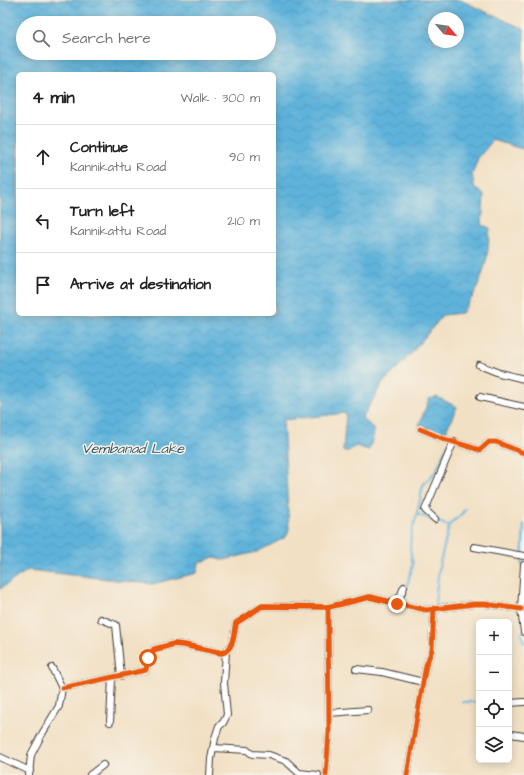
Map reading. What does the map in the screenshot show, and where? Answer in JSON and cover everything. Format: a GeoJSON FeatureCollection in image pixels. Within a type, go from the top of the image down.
{"type":"FeatureCollection","features":[{"type":"Feature","properties":{"kind":"street"},"geometry":{"type":"LineString","coordinates":[[479,365],[524,378]]}},
{"type":"Feature","properties":{"kind":"street"},"geometry":{"type":"LineString","coordinates":[[480,397],[524,407]]}},
{"type":"Feature","properties":{"kind":"street"},"geometry":{"type":"LineString","coordinates":[[420,429],[444,439],[480,450],[489,442],[496,442],[524,453]]}},
{"type":"Feature","properties":{"kind":"street"},"geometry":{"type":"LineString","coordinates":[[435,519],[425,510],[454,441]]}},
{"type":"Feature","properties":{"kind":"street"},"geometry":{"type":"LineString","coordinates":[[474,547],[524,556]]}},
{"type":"Feature","properties":{"kind":"street"},"geometry":{"type":"LineString","coordinates":[[524,566],[521,609],[524,632]]}},
{"type":"Feature","properties":{"kind":"street"},"geometry":{"type":"LineString","coordinates":[[397,604],[404,587]]}},
{"type":"Feature","properties":{"kind":"street"},"geometry":{"type":"LineString","coordinates":[[210,775],[215,738],[219,726],[223,723],[226,715],[224,683],[226,651],[233,641],[236,623],[262,606],[328,607],[370,597],[426,610],[434,608],[457,607],[468,604],[485,604],[521,609]]}},
{"type":"Feature","properties":{"kind":"street"},"geometry":{"type":"LineString","coordinates":[[326,775],[329,713],[328,607]]}},
{"type":"Feature","properties":{"kind":"street"},"geometry":{"type":"LineString","coordinates":[[408,775],[426,665],[432,650],[434,608]]}},
{"type":"Feature","properties":{"kind":"street"},"geometry":{"type":"LineString","coordinates":[[101,620],[116,624],[122,676]]}},
{"type":"Feature","properties":{"kind":"street"},"geometry":{"type":"LineString","coordinates":[[62,688],[146,670],[148,658],[154,650],[174,644],[222,653],[226,651]]}},
{"type":"Feature","properties":{"kind":"street"},"geometry":{"type":"LineString","coordinates":[[0,757],[30,773],[31,755],[59,706],[62,688],[52,668]]}},
{"type":"Feature","properties":{"kind":"street"},"geometry":{"type":"LineString","coordinates":[[356,669],[382,672],[423,682]]}},
{"type":"Feature","properties":{"kind":"street"},"geometry":{"type":"LineString","coordinates":[[110,722],[112,678]]}},
{"type":"Feature","properties":{"kind":"street"},"geometry":{"type":"LineString","coordinates":[[512,703],[524,702]]}},
{"type":"Feature","properties":{"kind":"street"},"geometry":{"type":"LineString","coordinates":[[329,713],[368,710]]}},
{"type":"Feature","properties":{"kind":"street"},"geometry":{"type":"LineString","coordinates":[[512,734],[524,736]]}},
{"type":"Feature","properties":{"kind":"street"},"geometry":{"type":"LineString","coordinates":[[214,748],[247,750],[252,754],[269,755],[286,761],[298,774],[318,775]]}},
{"type":"Feature","properties":{"kind":"street"},"geometry":{"type":"LineString","coordinates":[[90,775],[103,765]]}},
{"type":"Feature","properties":{"kind":"water","name":"Vembanad Lake"},"geometry":{"type":"Polygon","coordinates":[[[0,0],[460,0],[524,29],[524,148],[522,149],[493,140],[478,158],[472,175],[475,189],[484,194],[482,225],[490,228],[487,257],[482,275],[476,291],[462,313],[443,315],[409,356],[382,384],[362,418],[373,428],[374,434],[369,450],[356,446],[348,451],[343,451],[346,413],[283,420],[289,529],[286,537],[257,552],[223,560],[214,557],[199,563],[197,573],[152,584],[28,570],[0,589],[0,0]]]}},
{"type":"Feature","properties":{"kind":"water"},"geometry":{"type":"Polygon","coordinates":[[[437,397],[457,407],[445,433],[419,425],[429,399],[437,397]]]}},
{"type":"Feature","properties":{"kind":"waterway"},"geometry":{"type":"LineString","coordinates":[[450,442],[436,471],[423,485],[417,514],[449,526],[465,509]]}},
{"type":"Feature","properties":{"kind":"waterway"},"geometry":{"type":"LineString","coordinates":[[402,603],[413,565],[410,549],[411,535],[417,514]]}},
{"type":"Feature","properties":{"kind":"waterway"},"geometry":{"type":"LineString","coordinates":[[522,565],[524,524]]}},
{"type":"Feature","properties":{"kind":"waterway"},"geometry":{"type":"LineString","coordinates":[[445,605],[436,605],[435,602],[439,567],[449,526]]}},
{"type":"Feature","properties":{"kind":"waterway"},"geometry":{"type":"LineString","coordinates":[[521,633],[524,643]]}},
{"type":"Feature","properties":{"kind":"waterway"},"geometry":{"type":"LineString","coordinates":[[462,702],[476,702]]}},
{"type":"Feature","properties":{"kind":"cycle path"},"geometry":{"type":"LineString","coordinates":[[420,429],[444,439],[480,450],[489,442],[496,442],[524,453]]}},
{"type":"Feature","properties":{"kind":"cycle path"},"geometry":{"type":"LineString","coordinates":[[62,688],[146,670],[148,658],[154,649],[174,644],[222,653],[226,651],[231,644],[236,623],[262,606],[328,607],[370,597],[426,610],[474,604],[521,609]]}},
{"type":"Feature","properties":{"kind":"cycle path"},"geometry":{"type":"LineString","coordinates":[[326,775],[329,732],[328,607]]}},
{"type":"Feature","properties":{"kind":"cycle path"},"geometry":{"type":"LineString","coordinates":[[407,775],[426,665],[432,650],[434,608]]}},
{"type":"Feature","properties":{"kind":"route"},"geometry":{"type":"LineString","coordinates":[[148,658],[154,650],[174,644],[222,653],[228,650],[233,641],[236,623],[247,614],[262,606],[328,607],[370,597],[397,604]]}}]}
